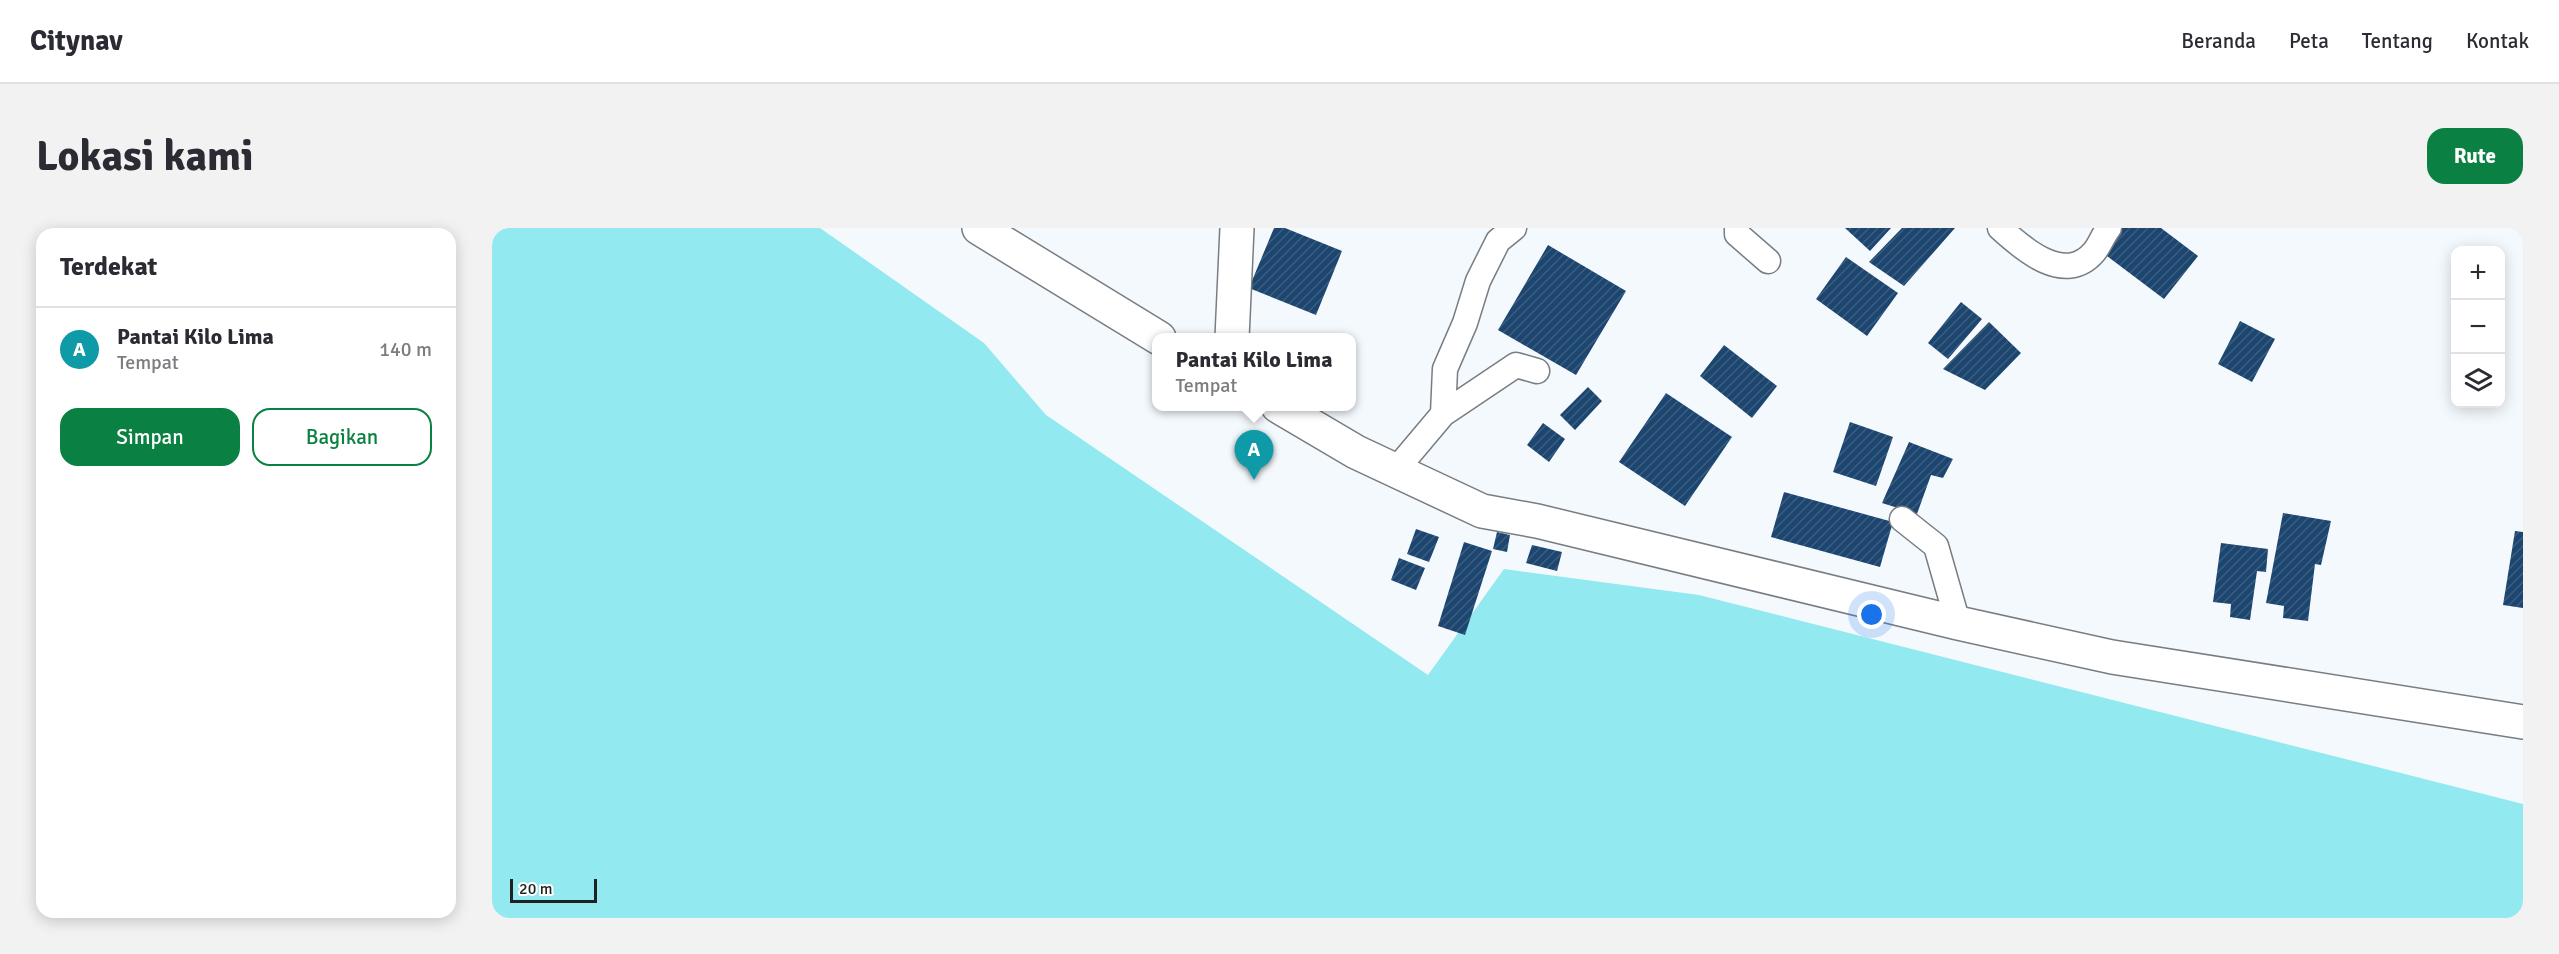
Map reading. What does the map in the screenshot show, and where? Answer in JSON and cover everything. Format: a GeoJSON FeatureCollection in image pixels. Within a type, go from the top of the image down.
{"type":"FeatureCollection","features":[{"type":"Feature","properties":{"kind":"main road"},"geometry":{"type":"LineString","coordinates":[[979,228],[1152,334]]}},
{"type":"Feature","properties":{"kind":"main road"},"geometry":{"type":"LineString","coordinates":[[1232,333],[1237,228]]}},
{"type":"Feature","properties":{"kind":"main road"},"geometry":{"type":"LineString","coordinates":[[1286,411],[1356,452],[1482,510],[1709,561],[1958,623],[2112,657],[2523,722]]}},
{"type":"Feature","properties":{"kind":"street"},"geometry":{"type":"LineString","coordinates":[[1443,414],[1445,369],[1465,323],[1478,281],[1498,241],[1514,228]]}},
{"type":"Feature","properties":{"kind":"street"},"geometry":{"type":"LineString","coordinates":[[1737,228],[1737,234],[1768,261]]}},
{"type":"Feature","properties":{"kind":"street"},"geometry":{"type":"LineString","coordinates":[[2000,228],[2048,264],[2076,265],[2093,253],[2109,228]]}},
{"type":"Feature","properties":{"kind":"street"},"geometry":{"type":"LineString","coordinates":[[1395,471],[1443,414],[1516,365],[1537,371]]}},
{"type":"Feature","properties":{"kind":"street"},"geometry":{"type":"LineString","coordinates":[[1902,519],[1936,546],[1958,623]]}},
{"type":"Feature","properties":{"kind":"water"},"geometry":{"type":"Polygon","coordinates":[[[492,228],[820,228],[984,343],[1046,415],[1428,675],[1504,569],[1699,595],[2523,804],[2523,918],[492,918],[492,228]]]}},
{"type":"Feature","properties":{"kind":"building"},"geometry":{"type":"Polygon","coordinates":[[[1274,228],[1285,228],[1342,251],[1316,315],[1249,288],[1274,228]]]}},
{"type":"Feature","properties":{"kind":"building"},"geometry":{"type":"Polygon","coordinates":[[[1845,228],[1891,228],[1870,251],[1845,228]]]}},
{"type":"Feature","properties":{"kind":"building"},"geometry":{"type":"Polygon","coordinates":[[[1902,228],[1955,228],[1904,286],[1869,262],[1902,228]]]}},
{"type":"Feature","properties":{"kind":"building"},"geometry":{"type":"Polygon","coordinates":[[[2122,228],[2161,228],[2198,256],[2164,299],[2103,253],[2122,228]]]}},
{"type":"Feature","properties":{"kind":"building"},"geometry":{"type":"Polygon","coordinates":[[[1548,245],[1626,291],[1576,375],[1498,330],[1548,245]]]}},
{"type":"Feature","properties":{"kind":"building"},"geometry":{"type":"Polygon","coordinates":[[[1846,257],[1898,293],[1867,336],[1816,299],[1846,257]]]}},
{"type":"Feature","properties":{"kind":"building"},"geometry":{"type":"Polygon","coordinates":[[[1961,302],[1982,319],[1948,359],[1928,343],[1961,302]]]}},
{"type":"Feature","properties":{"kind":"building"},"geometry":{"type":"Polygon","coordinates":[[[2240,321],[2275,339],[2252,382],[2218,364],[2240,321]]]}},
{"type":"Feature","properties":{"kind":"building"},"geometry":{"type":"Polygon","coordinates":[[[1989,322],[2021,353],[1985,390],[1943,369],[1989,322]]]}},
{"type":"Feature","properties":{"kind":"building"},"geometry":{"type":"Polygon","coordinates":[[[1724,345],[1777,386],[1752,418],[1700,376],[1724,345]]]}},
{"type":"Feature","properties":{"kind":"building"},"geometry":{"type":"Polygon","coordinates":[[[1588,387],[1602,401],[1575,430],[1560,415],[1588,387]]]}},
{"type":"Feature","properties":{"kind":"building"},"geometry":{"type":"Polygon","coordinates":[[[1666,393],[1732,437],[1685,506],[1619,462],[1666,393]]]}},
{"type":"Feature","properties":{"kind":"building"},"geometry":{"type":"Polygon","coordinates":[[[1850,422],[1893,437],[1876,486],[1833,472],[1850,422]]]}},
{"type":"Feature","properties":{"kind":"building"},"geometry":{"type":"Polygon","coordinates":[[[1543,423],[1565,439],[1549,462],[1527,445],[1543,423]]]}},
{"type":"Feature","properties":{"kind":"building"},"geometry":{"type":"Polygon","coordinates":[[[1909,442],[1953,459],[1943,478],[1931,475],[1917,514],[1882,503],[1909,442]]]}},
{"type":"Feature","properties":{"kind":"building"},"geometry":{"type":"Polygon","coordinates":[[[1784,492],[1893,522],[1880,567],[1771,537],[1784,492]]]}},
{"type":"Feature","properties":{"kind":"building"},"geometry":{"type":"Polygon","coordinates":[[[2283,513],[2331,521],[2321,565],[2315,564],[2308,621],[2283,618],[2284,606],[2266,603],[2283,513]]]}},
{"type":"Feature","properties":{"kind":"building"},"geometry":{"type":"Polygon","coordinates":[[[1416,529],[1439,537],[1429,562],[1407,554],[1416,529]]]}},
{"type":"Feature","properties":{"kind":"building"},"geometry":{"type":"Polygon","coordinates":[[[2515,531],[2523,532],[2523,608],[2503,605],[2515,531]]]}},
{"type":"Feature","properties":{"kind":"building"},"geometry":{"type":"Polygon","coordinates":[[[1497,532],[1510,535],[1507,552],[1493,549],[1497,532]]]}},
{"type":"Feature","properties":{"kind":"building"},"geometry":{"type":"Polygon","coordinates":[[[1464,542],[1492,551],[1465,635],[1438,626],[1464,542]]]}},
{"type":"Feature","properties":{"kind":"building"},"geometry":{"type":"Polygon","coordinates":[[[2221,543],[2268,549],[2266,572],[2257,571],[2250,620],[2230,617],[2231,604],[2213,602],[2221,543]]]}},
{"type":"Feature","properties":{"kind":"building"},"geometry":{"type":"Polygon","coordinates":[[[1532,545],[1562,552],[1557,571],[1526,563],[1532,545]]]}},
{"type":"Feature","properties":{"kind":"building"},"geometry":{"type":"Polygon","coordinates":[[[1399,558],[1425,568],[1416,590],[1391,580],[1399,558]]]}},
{"type":"Feature","properties":{"kind":"place","name":"Pantai Kilo Lima"},"geometry":{"type":"Point","coordinates":[1254,480]}}]}
